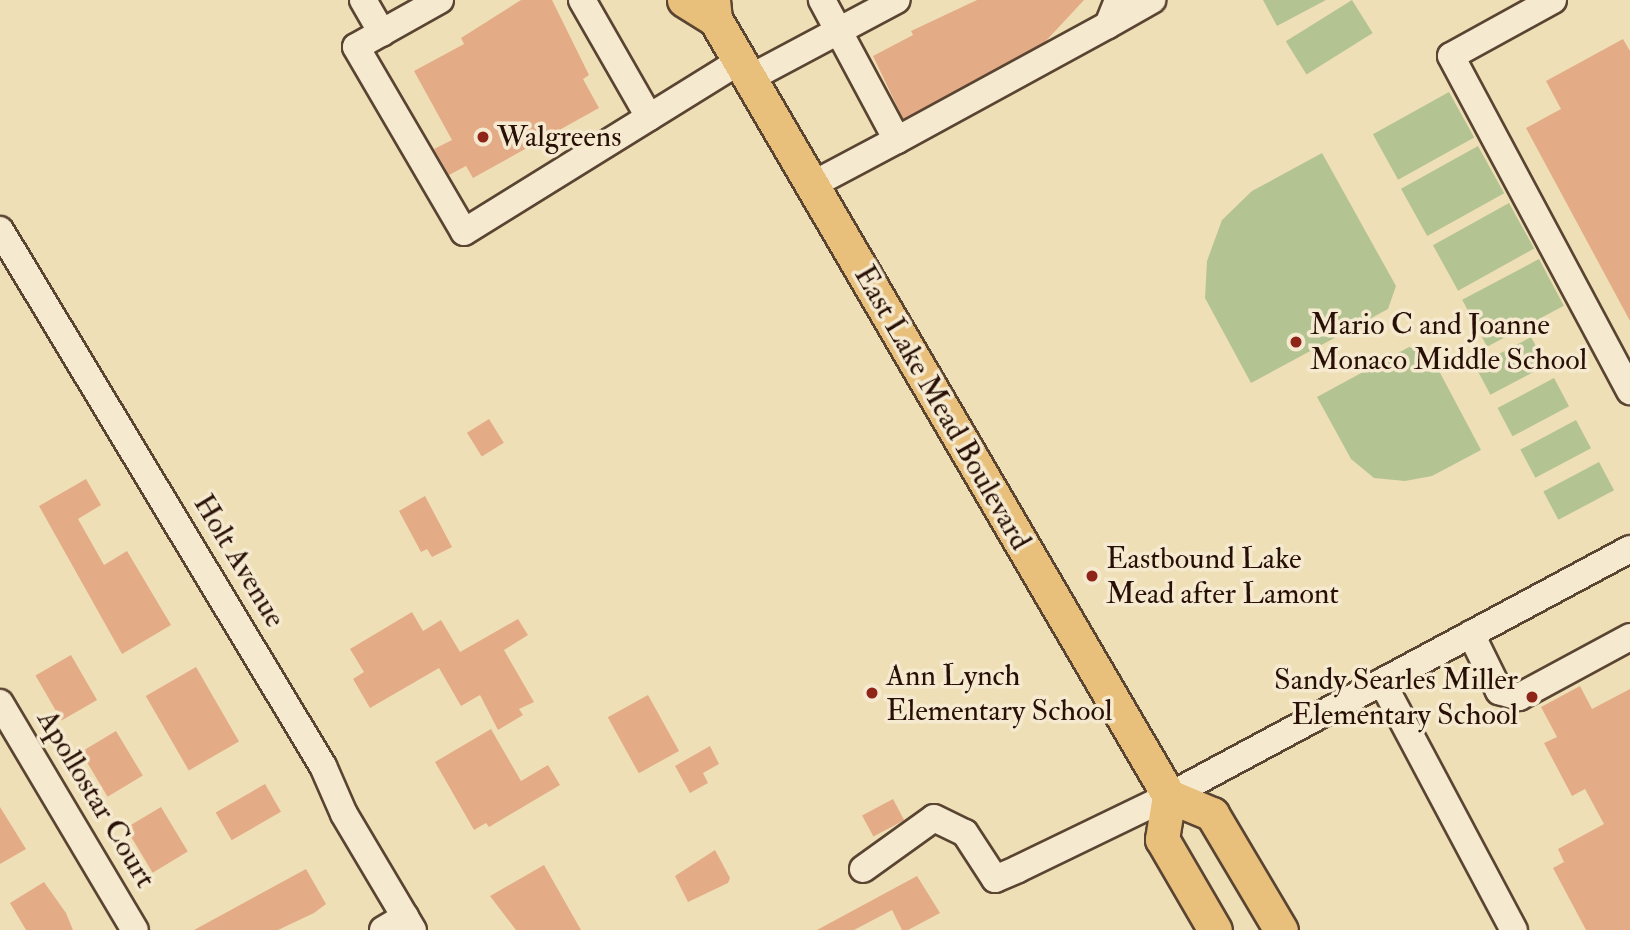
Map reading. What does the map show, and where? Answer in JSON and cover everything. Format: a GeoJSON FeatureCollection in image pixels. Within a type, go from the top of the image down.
{"type":"FeatureCollection","features":[{"type":"Feature","properties":{"kind":"main road","name":"East Lake Mead Boulevard"},"geometry":{"type":"LineString","coordinates":[[684,0],[714,10],[745,70],[1169,796]]}},
{"type":"Feature","properties":{"kind":"main road"},"geometry":{"type":"LineString","coordinates":[[1215,930],[1162,839],[1169,796],[1212,814],[1280,930]]}},
{"type":"Feature","properties":{"kind":"street"},"geometry":{"type":"LineString","coordinates":[[363,0],[382,33]]}},
{"type":"Feature","properties":{"kind":"street"},"geometry":{"type":"LineString","coordinates":[[440,0],[356,47],[464,232],[649,117],[745,70],[838,32],[897,0]]}},
{"type":"Feature","properties":{"kind":"street"},"geometry":{"type":"LineString","coordinates":[[583,0],[649,117]]}},
{"type":"Feature","properties":{"kind":"street"},"geometry":{"type":"LineString","coordinates":[[822,0],[897,139]]}},
{"type":"Feature","properties":{"kind":"street"},"geometry":{"type":"LineString","coordinates":[[1108,25],[1118,0]]}},
{"type":"Feature","properties":{"kind":"street"},"geometry":{"type":"LineString","coordinates":[[812,185],[1152,0]]}},
{"type":"Feature","properties":{"kind":"street"},"geometry":{"type":"LineString","coordinates":[[1553,0],[1451,55],[1630,391]]}},
{"type":"Feature","properties":{"kind":"street","name":"Holt Avenue"},"geometry":{"type":"LineString","coordinates":[[0,230],[323,766],[400,926]]}},
{"type":"Feature","properties":{"kind":"street"},"geometry":{"type":"LineString","coordinates":[[863,869],[934,818],[965,833],[995,879],[1169,796],[1630,549]]}},
{"type":"Feature","properties":{"kind":"street"},"geometry":{"type":"LineString","coordinates":[[1471,634],[1499,691],[1519,696],[1630,637]]}},
{"type":"Feature","properties":{"kind":"street"},"geometry":{"type":"LineString","coordinates":[[1382,682],[1514,930]]}},
{"type":"Feature","properties":{"kind":"street","name":"Apollostar Court"},"geometry":{"type":"LineString","coordinates":[[0,703],[135,930]]}},
{"type":"Feature","properties":{"kind":"green space"},"geometry":{"type":"Polygon","coordinates":[[[1263,0],[1326,0],[1277,26],[1263,0]]]}},
{"type":"Feature","properties":{"kind":"green space"},"geometry":{"type":"Polygon","coordinates":[[[1352,0],[1373,33],[1307,74],[1286,41],[1352,0]]]}},
{"type":"Feature","properties":{"kind":"green space"},"geometry":{"type":"Polygon","coordinates":[[[1449,92],[1474,137],[1398,180],[1373,134],[1449,92]]]}},
{"type":"Feature","properties":{"kind":"green space"},"geometry":{"type":"Polygon","coordinates":[[[1478,146],[1504,193],[1427,236],[1401,189],[1478,146]]]}},
{"type":"Feature","properties":{"kind":"green space"},"geometry":{"type":"Polygon","coordinates":[[[1322,153],[1396,286],[1388,309],[1251,383],[1205,298],[1207,261],[1222,220],[1252,191],[1322,153]]]}},
{"type":"Feature","properties":{"kind":"green space"},"geometry":{"type":"Polygon","coordinates":[[[1509,203],[1534,248],[1458,291],[1433,245],[1509,203]]]}},
{"type":"Feature","properties":{"kind":"green space"},"geometry":{"type":"Polygon","coordinates":[[[1539,259],[1564,306],[1487,347],[1462,300],[1539,259]]]}},
{"type":"Feature","properties":{"kind":"green space"},"geometry":{"type":"Polygon","coordinates":[[[1531,337],[1546,365],[1490,395],[1475,367],[1531,337]]]}},
{"type":"Feature","properties":{"kind":"green space"},"geometry":{"type":"Polygon","coordinates":[[[1409,347],[1430,354],[1481,450],[1432,476],[1405,481],[1374,478],[1351,459],[1317,397],[1409,347]]]}},
{"type":"Feature","properties":{"kind":"green space"},"geometry":{"type":"Polygon","coordinates":[[[1554,378],[1569,406],[1513,436],[1497,408],[1554,378]]]}},
{"type":"Feature","properties":{"kind":"green space"},"geometry":{"type":"Polygon","coordinates":[[[1576,420],[1591,448],[1535,478],[1520,450],[1576,420]]]}},
{"type":"Feature","properties":{"kind":"green space"},"geometry":{"type":"Polygon","coordinates":[[[1599,462],[1614,490],[1558,520],[1543,492],[1599,462]]]}},
{"type":"Feature","properties":{"kind":"building","name":"Walgreens"},"geometry":{"type":"Polygon","coordinates":[[[521,0],[552,0],[589,75],[583,79],[599,108],[473,178],[466,166],[449,175],[434,149],[452,140],[414,71],[464,44],[461,38],[521,0]]]}},
{"type":"Feature","properties":{"kind":"building"},"geometry":{"type":"Polygon","coordinates":[[[977,0],[1084,0],[1045,42],[903,119],[873,56],[913,35],[911,31],[977,0]]]}},
{"type":"Feature","properties":{"kind":"building"},"geometry":{"type":"Polygon","coordinates":[[[1623,39],[1630,51],[1630,321],[1526,128],[1561,109],[1546,81],[1623,39]]]}},
{"type":"Feature","properties":{"kind":"building"},"geometry":{"type":"Polygon","coordinates":[[[489,419],[504,443],[482,457],[467,433],[489,419]]]}},
{"type":"Feature","properties":{"kind":"building"},"geometry":{"type":"Polygon","coordinates":[[[86,479],[101,505],[78,519],[104,565],[127,551],[171,625],[122,654],[39,506],[86,479]]]}},
{"type":"Feature","properties":{"kind":"building"},"geometry":{"type":"Polygon","coordinates":[[[425,496],[452,547],[432,557],[427,549],[421,552],[399,511],[425,496]]]}},
{"type":"Feature","properties":{"kind":"building"},"geometry":{"type":"Polygon","coordinates":[[[412,612],[423,631],[441,620],[460,652],[518,619],[528,635],[504,650],[534,702],[519,709],[523,715],[498,730],[480,695],[461,706],[439,668],[370,708],[353,679],[364,672],[350,649],[412,612]]]}},
{"type":"Feature","properties":{"kind":"building"},"geometry":{"type":"Polygon","coordinates":[[[71,655],[97,700],[61,721],[35,676],[71,655]]]}},
{"type":"Feature","properties":{"kind":"building"},"geometry":{"type":"Polygon","coordinates":[[[196,667],[239,741],[189,770],[146,696],[196,667]]]}},
{"type":"Feature","properties":{"kind":"building"},"geometry":{"type":"Polygon","coordinates":[[[1580,686],[1592,709],[1630,689],[1630,930],[1586,930],[1553,868],[1564,862],[1558,849],[1604,824],[1585,789],[1572,796],[1544,743],[1557,737],[1541,707],[1580,686]]]}},
{"type":"Feature","properties":{"kind":"building"},"geometry":{"type":"Polygon","coordinates":[[[648,695],[679,751],[639,773],[608,717],[648,695]]]}},
{"type":"Feature","properties":{"kind":"building"},"geometry":{"type":"Polygon","coordinates":[[[491,729],[521,781],[548,765],[560,785],[489,827],[486,823],[474,830],[435,762],[491,729]]]}},
{"type":"Feature","properties":{"kind":"building"},"geometry":{"type":"Polygon","coordinates":[[[116,731],[143,776],[108,797],[81,752],[116,731]]]}},
{"type":"Feature","properties":{"kind":"building"},"geometry":{"type":"Polygon","coordinates":[[[710,746],[719,764],[703,773],[708,783],[690,793],[675,766],[710,746]]]}},
{"type":"Feature","properties":{"kind":"building"},"geometry":{"type":"Polygon","coordinates":[[[265,784],[281,812],[232,840],[216,812],[265,784]]]}},
{"type":"Feature","properties":{"kind":"building"},"geometry":{"type":"Polygon","coordinates":[[[893,799],[904,820],[873,837],[862,815],[893,799]]]}},
{"type":"Feature","properties":{"kind":"building"},"geometry":{"type":"Polygon","coordinates":[[[0,807],[26,849],[0,864],[0,807]]]}},
{"type":"Feature","properties":{"kind":"building"},"geometry":{"type":"Polygon","coordinates":[[[161,807],[188,852],[153,873],[126,828],[161,807]]]}},
{"type":"Feature","properties":{"kind":"building"},"geometry":{"type":"Polygon","coordinates":[[[715,850],[730,878],[728,883],[688,902],[675,876],[715,850]]]}},
{"type":"Feature","properties":{"kind":"building"},"geometry":{"type":"Polygon","coordinates":[[[544,865],[581,930],[516,930],[490,896],[544,865]]]}},
{"type":"Feature","properties":{"kind":"building"},"geometry":{"type":"Polygon","coordinates":[[[306,869],[326,904],[314,913],[278,930],[194,930],[306,869]]]}},
{"type":"Feature","properties":{"kind":"building"},"geometry":{"type":"Polygon","coordinates":[[[917,876],[940,913],[908,930],[902,930],[892,910],[854,930],[817,930],[917,876]]]}},
{"type":"Feature","properties":{"kind":"building"},"geometry":{"type":"Polygon","coordinates":[[[44,882],[66,913],[73,930],[26,930],[10,903],[44,882]]]}},
{"type":"Feature","properties":{"kind":"place","name":"Walgreens"},"geometry":{"type":"Point","coordinates":[483,137]}},
{"type":"Feature","properties":{"kind":"place","name":"Mario C and Joanne Monaco Middle School"},"geometry":{"type":"Point","coordinates":[1296,342]}},
{"type":"Feature","properties":{"kind":"place","name":"Eastbound Lake Mead after Lamont"},"geometry":{"type":"Point","coordinates":[1092,576]}},
{"type":"Feature","properties":{"kind":"place","name":"Ann Lynch Elementary School"},"geometry":{"type":"Point","coordinates":[872,693]}},
{"type":"Feature","properties":{"kind":"place","name":"Sandy Searles Miller Elementary School"},"geometry":{"type":"Point","coordinates":[1532,697]}}]}
